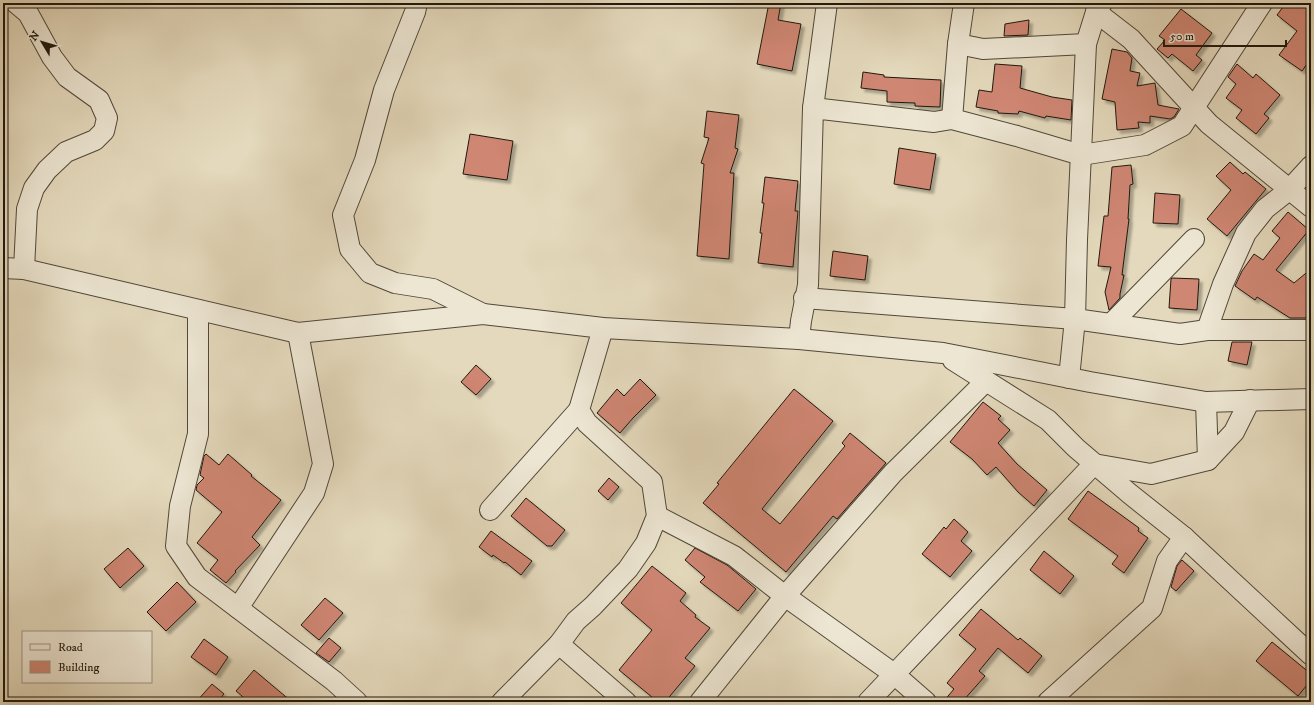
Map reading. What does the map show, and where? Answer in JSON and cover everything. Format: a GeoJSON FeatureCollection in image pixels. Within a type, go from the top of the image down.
{"type":"FeatureCollection","features":[{"type":"Feature","properties":{"kind":"street"},"geometry":{"type":"LineString","coordinates":[[16,3],[28,13],[52,57],[67,77],[99,100],[107,118],[104,131],[95,140],[66,152],[47,170],[34,188],[27,209],[24,269]]}},
{"type":"Feature","properties":{"kind":"street"},"geometry":{"type":"LineString","coordinates":[[416,3],[415,12],[384,90],[365,160],[343,215],[350,249],[370,273],[395,283],[434,290],[483,314]]}},
{"type":"Feature","properties":{"kind":"street"},"geometry":{"type":"LineString","coordinates":[[799,339],[804,298],[808,285],[812,108],[827,3]]}},
{"type":"Feature","properties":{"kind":"street"},"geometry":{"type":"LineString","coordinates":[[952,119],[958,44],[964,3]]}},
{"type":"Feature","properties":{"kind":"street"},"geometry":{"type":"LineString","coordinates":[[812,108],[934,122],[952,119],[1081,155],[1145,145],[1182,126],[1262,3]]}},
{"type":"Feature","properties":{"kind":"street"},"geometry":{"type":"LineString","coordinates":[[1069,378],[1075,319],[1086,44],[1099,7],[1194,106],[1209,124],[1311,207]]}},
{"type":"Feature","properties":{"kind":"street"},"geometry":{"type":"LineString","coordinates":[[958,44],[984,49],[1086,44]]}},
{"type":"Feature","properties":{"kind":"street"},"geometry":{"type":"LineString","coordinates":[[1207,330],[1224,284],[1246,233],[1265,209],[1289,190],[1311,166]]}},
{"type":"Feature","properties":{"kind":"street"},"geometry":{"type":"LineString","coordinates":[[1111,324],[1194,239]]}},
{"type":"Feature","properties":{"kind":"street"},"geometry":{"type":"LineString","coordinates":[[3,268],[24,269],[298,333],[483,314],[603,328],[799,339],[943,353],[1069,378],[1206,402],[1311,398]]}},
{"type":"Feature","properties":{"kind":"street"},"geometry":{"type":"LineString","coordinates":[[804,298],[1075,319],[1180,334],[1207,330],[1311,330]]}},
{"type":"Feature","properties":{"kind":"street"},"geometry":{"type":"LineString","coordinates":[[198,310],[198,434],[180,506],[176,546],[197,577],[334,681],[358,702]]}},
{"type":"Feature","properties":{"kind":"street"},"geometry":{"type":"LineString","coordinates":[[490,510],[579,410],[603,328]]}},
{"type":"Feature","properties":{"kind":"street"},"geometry":{"type":"LineString","coordinates":[[238,608],[314,493],[323,464],[298,333]]}},
{"type":"Feature","properties":{"kind":"street"},"geometry":{"type":"LineString","coordinates":[[943,353],[1048,420],[1094,464],[1184,537],[1311,655]]}},
{"type":"Feature","properties":{"kind":"street"},"geometry":{"type":"LineString","coordinates":[[700,702],[785,596],[893,473],[986,381]]}},
{"type":"Feature","properties":{"kind":"street"},"geometry":{"type":"LineString","coordinates":[[1094,464],[1150,474],[1208,460],[1234,432],[1250,400]]}},
{"type":"Feature","properties":{"kind":"street"},"geometry":{"type":"LineString","coordinates":[[1206,402],[1208,460]]}},
{"type":"Feature","properties":{"kind":"street"},"geometry":{"type":"LineString","coordinates":[[502,702],[559,644],[576,622],[628,568],[646,543],[657,516],[652,482],[587,423],[579,410]]}},
{"type":"Feature","properties":{"kind":"street"},"geometry":{"type":"LineString","coordinates":[[868,702],[1094,464]]}},
{"type":"Feature","properties":{"kind":"street"},"geometry":{"type":"LineString","coordinates":[[657,516],[734,556],[785,596],[894,674],[926,702]]}},
{"type":"Feature","properties":{"kind":"street"},"geometry":{"type":"LineString","coordinates":[[1048,702],[1152,608],[1167,562],[1184,537]]}},
{"type":"Feature","properties":{"kind":"street"},"geometry":{"type":"LineString","coordinates":[[559,644],[626,702]]}},
{"type":"Feature","properties":{"kind":"building"},"geometry":{"type":"Polygon","coordinates":[[[769,3],[781,3],[778,20],[801,24],[792,71],[757,64],[769,3]]]}},
{"type":"Feature","properties":{"kind":"building"},"geometry":{"type":"Polygon","coordinates":[[[1286,3],[1305,3],[1311,8],[1311,58],[1302,71],[1279,55],[1297,31],[1277,15],[1286,3]]]}},
{"type":"Feature","properties":{"kind":"building"},"geometry":{"type":"Polygon","coordinates":[[[1181,9],[1212,33],[1196,55],[1202,60],[1193,71],[1172,54],[1168,58],[1157,49],[1165,40],[1159,36],[1181,9]]]}},
{"type":"Feature","properties":{"kind":"building"},"geometry":{"type":"Polygon","coordinates":[[[1029,20],[1028,35],[1004,36],[1005,24],[1029,20]]]}},
{"type":"Feature","properties":{"kind":"building"},"geometry":{"type":"Polygon","coordinates":[[[1112,49],[1127,52],[1132,58],[1130,71],[1140,73],[1137,86],[1155,83],[1158,105],[1179,109],[1174,117],[1170,119],[1150,116],[1150,123],[1138,122],[1139,128],[1117,130],[1115,102],[1102,99],[1112,49]]]}},
{"type":"Feature","properties":{"kind":"building"},"geometry":{"type":"Polygon","coordinates":[[[995,64],[1022,66],[1020,88],[1052,97],[1072,100],[1071,120],[1046,116],[1045,118],[1019,111],[1018,114],[998,113],[998,111],[976,107],[979,90],[992,92],[995,64]]]}},
{"type":"Feature","properties":{"kind":"building"},"geometry":{"type":"Polygon","coordinates":[[[1237,64],[1253,78],[1256,74],[1280,95],[1264,114],[1269,118],[1256,134],[1236,118],[1242,110],[1226,98],[1236,84],[1228,77],[1237,64]]]}},
{"type":"Feature","properties":{"kind":"building"},"geometry":{"type":"Polygon","coordinates":[[[863,72],[884,75],[884,77],[941,80],[940,107],[915,106],[915,103],[887,102],[887,91],[861,88],[863,72]]]}},
{"type":"Feature","properties":{"kind":"building"},"geometry":{"type":"Polygon","coordinates":[[[707,111],[739,115],[735,148],[738,149],[730,173],[734,173],[729,259],[697,256],[704,164],[701,163],[709,138],[704,137],[707,111]]]}},
{"type":"Feature","properties":{"kind":"building"},"geometry":{"type":"Polygon","coordinates":[[[470,134],[513,141],[507,180],[463,174],[470,134]]]}},
{"type":"Feature","properties":{"kind":"building"},"geometry":{"type":"Polygon","coordinates":[[[899,148],[936,154],[930,190],[894,184],[899,148]]]}},
{"type":"Feature","properties":{"kind":"building"},"geometry":{"type":"Polygon","coordinates":[[[1230,162],[1243,174],[1245,172],[1266,189],[1227,236],[1207,219],[1231,190],[1216,176],[1230,162]]]}},
{"type":"Feature","properties":{"kind":"building"},"geometry":{"type":"Polygon","coordinates":[[[1131,165],[1133,184],[1130,185],[1129,219],[1122,275],[1124,275],[1120,298],[1109,310],[1105,292],[1111,267],[1098,266],[1104,216],[1108,216],[1112,167],[1131,165]]]}},
{"type":"Feature","properties":{"kind":"building"},"geometry":{"type":"Polygon","coordinates":[[[765,177],[798,181],[795,211],[798,211],[793,267],[758,263],[762,233],[760,233],[764,203],[762,203],[765,177]]]}},
{"type":"Feature","properties":{"kind":"building"},"geometry":{"type":"Polygon","coordinates":[[[1155,193],[1180,195],[1178,224],[1153,223],[1155,193]]]}},
{"type":"Feature","properties":{"kind":"building"},"geometry":{"type":"Polygon","coordinates":[[[1288,212],[1309,230],[1276,270],[1294,283],[1311,269],[1311,311],[1306,318],[1290,318],[1257,297],[1255,300],[1235,286],[1242,271],[1254,254],[1263,260],[1280,238],[1272,231],[1288,212]]]}},
{"type":"Feature","properties":{"kind":"building"},"geometry":{"type":"Polygon","coordinates":[[[833,251],[868,256],[865,280],[830,276],[833,251]]]}},
{"type":"Feature","properties":{"kind":"building"},"geometry":{"type":"Polygon","coordinates":[[[1172,278],[1199,279],[1197,310],[1169,308],[1172,278]]]}},
{"type":"Feature","properties":{"kind":"building"},"geometry":{"type":"Polygon","coordinates":[[[1232,342],[1252,342],[1247,365],[1228,361],[1232,342]]]}},
{"type":"Feature","properties":{"kind":"building"},"geometry":{"type":"Polygon","coordinates":[[[476,365],[491,379],[476,395],[461,382],[476,365]]]}},
{"type":"Feature","properties":{"kind":"building"},"geometry":{"type":"Polygon","coordinates":[[[640,379],[656,395],[620,433],[597,413],[617,389],[624,396],[640,379]]]}},
{"type":"Feature","properties":{"kind":"building"},"geometry":{"type":"Polygon","coordinates":[[[794,389],[833,421],[762,509],[780,524],[845,446],[842,443],[850,433],[886,463],[837,519],[833,516],[786,572],[703,503],[719,484],[717,483],[794,389]]]}},
{"type":"Feature","properties":{"kind":"building"},"geometry":{"type":"Polygon","coordinates":[[[983,402],[1001,416],[998,419],[1010,430],[998,443],[1017,464],[1047,490],[1034,506],[1018,492],[996,467],[987,475],[972,459],[950,442],[983,402]]]}},
{"type":"Feature","properties":{"kind":"building"},"geometry":{"type":"Polygon","coordinates":[[[206,454],[219,465],[228,454],[252,475],[251,476],[281,500],[252,537],[260,545],[235,571],[236,572],[226,583],[210,570],[218,560],[197,543],[222,512],[196,490],[197,485],[204,478],[200,475],[204,456],[206,454]]]}},
{"type":"Feature","properties":{"kind":"building"},"geometry":{"type":"Polygon","coordinates":[[[609,478],[619,487],[608,500],[598,491],[609,478]]]}},
{"type":"Feature","properties":{"kind":"building"},"geometry":{"type":"Polygon","coordinates":[[[1088,491],[1139,528],[1138,531],[1148,538],[1124,573],[1112,564],[1118,556],[1068,519],[1088,491]]]}},
{"type":"Feature","properties":{"kind":"building"},"geometry":{"type":"Polygon","coordinates":[[[526,498],[565,530],[552,546],[547,546],[511,516],[526,498]]]}},
{"type":"Feature","properties":{"kind":"building"},"geometry":{"type":"Polygon","coordinates":[[[954,519],[968,532],[961,541],[972,551],[950,577],[922,554],[944,527],[946,529],[954,519]]]}},
{"type":"Feature","properties":{"kind":"building"},"geometry":{"type":"Polygon","coordinates":[[[491,531],[532,561],[521,575],[505,562],[504,563],[493,555],[492,557],[479,547],[491,531]]]}},
{"type":"Feature","properties":{"kind":"building"},"geometry":{"type":"Polygon","coordinates":[[[128,548],[144,566],[120,588],[104,569],[128,548]]]}},
{"type":"Feature","properties":{"kind":"building"},"geometry":{"type":"Polygon","coordinates":[[[695,548],[727,565],[756,589],[738,611],[700,582],[705,577],[685,560],[695,548]]]}},
{"type":"Feature","properties":{"kind":"building"},"geometry":{"type":"Polygon","coordinates":[[[1044,551],[1074,576],[1060,594],[1030,570],[1044,551]]]}},
{"type":"Feature","properties":{"kind":"building"},"geometry":{"type":"Polygon","coordinates":[[[1182,560],[1194,571],[1176,591],[1171,587],[1177,566],[1182,560]]]}},
{"type":"Feature","properties":{"kind":"building"},"geometry":{"type":"Polygon","coordinates":[[[652,566],[686,593],[680,601],[696,615],[695,617],[710,628],[685,658],[695,666],[665,702],[658,702],[619,670],[652,630],[621,603],[652,566]]]}},
{"type":"Feature","properties":{"kind":"building"},"geometry":{"type":"Polygon","coordinates":[[[177,582],[196,602],[166,631],[147,612],[177,582]]]}},
{"type":"Feature","properties":{"kind":"building"},"geometry":{"type":"Polygon","coordinates":[[[325,598],[343,613],[319,640],[301,625],[325,598]]]}},
{"type":"Feature","properties":{"kind":"building"},"geometry":{"type":"Polygon","coordinates":[[[981,609],[1018,640],[1020,638],[1042,656],[1028,673],[998,648],[979,671],[985,676],[962,702],[943,702],[954,689],[947,683],[976,649],[959,635],[981,609]]]}},
{"type":"Feature","properties":{"kind":"building"},"geometry":{"type":"Polygon","coordinates":[[[329,638],[341,648],[329,662],[316,653],[329,638]]]}},
{"type":"Feature","properties":{"kind":"building"},"geometry":{"type":"Polygon","coordinates":[[[204,639],[228,657],[216,675],[191,657],[204,639]]]}},
{"type":"Feature","properties":{"kind":"building"},"geometry":{"type":"Polygon","coordinates":[[[1272,642],[1311,674],[1311,680],[1298,696],[1256,661],[1272,642]]]}},
{"type":"Feature","properties":{"kind":"building"},"geometry":{"type":"Polygon","coordinates":[[[254,670],[292,702],[249,702],[236,691],[254,670]]]}},
{"type":"Feature","properties":{"kind":"building"},"geometry":{"type":"Polygon","coordinates":[[[212,684],[224,694],[217,702],[196,702],[212,684]]]}}]}
